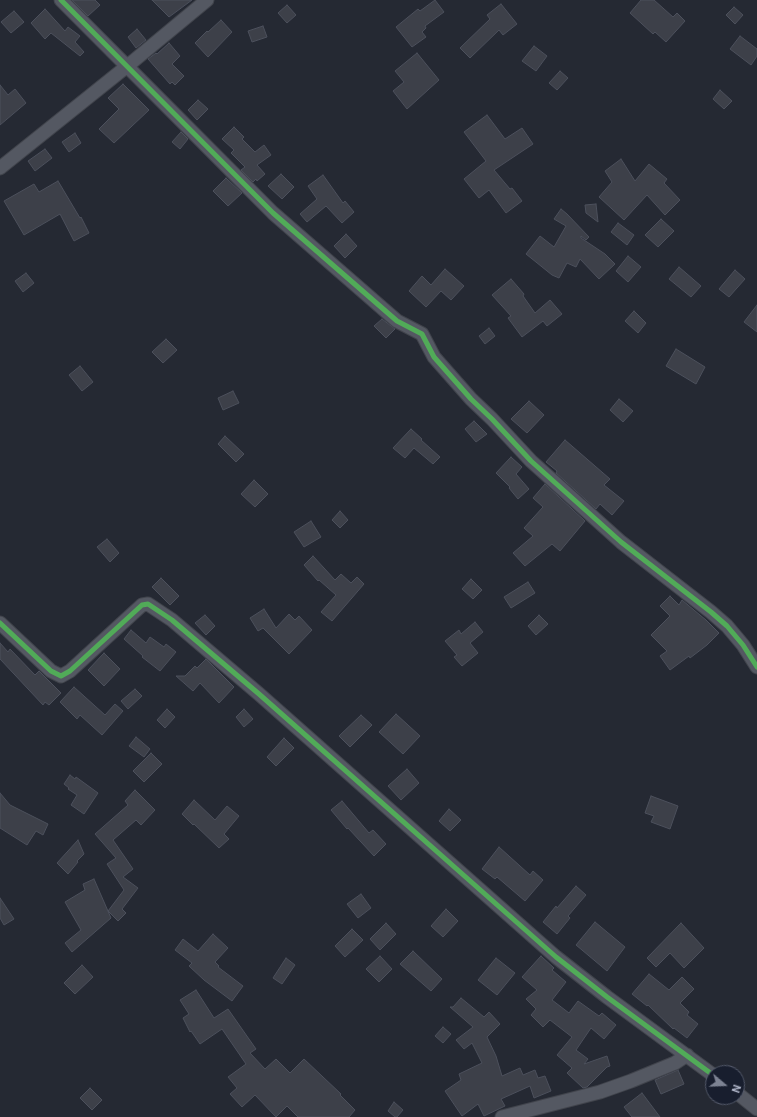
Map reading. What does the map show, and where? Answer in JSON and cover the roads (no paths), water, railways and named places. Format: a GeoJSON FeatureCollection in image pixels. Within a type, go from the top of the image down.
{"type":"FeatureCollection","features":[{"type":"Feature","properties":{"kind":"street"},"geometry":{"type":"LineString","coordinates":[[61,0],[273,213],[397,321],[422,334],[434,357],[471,399],[492,418],[531,461],[621,542],[727,626],[743,645],[757,667]]}},
{"type":"Feature","properties":{"kind":"street"},"geometry":{"type":"LineString","coordinates":[[0,168],[207,0]]}},
{"type":"Feature","properties":{"kind":"street"},"geometry":{"type":"LineString","coordinates":[[0,623],[51,671],[61,676],[70,671],[142,606],[148,604],[172,620],[259,694],[556,956],[705,1069]]}},
{"type":"Feature","properties":{"kind":"street"},"geometry":{"type":"LineString","coordinates":[[502,1117],[600,1092],[632,1081],[675,1063],[687,1055]]}},
{"type":"Feature","properties":{"kind":"street"},"geometry":{"type":"LineString","coordinates":[[745,1099],[757,1109]]}}]}
